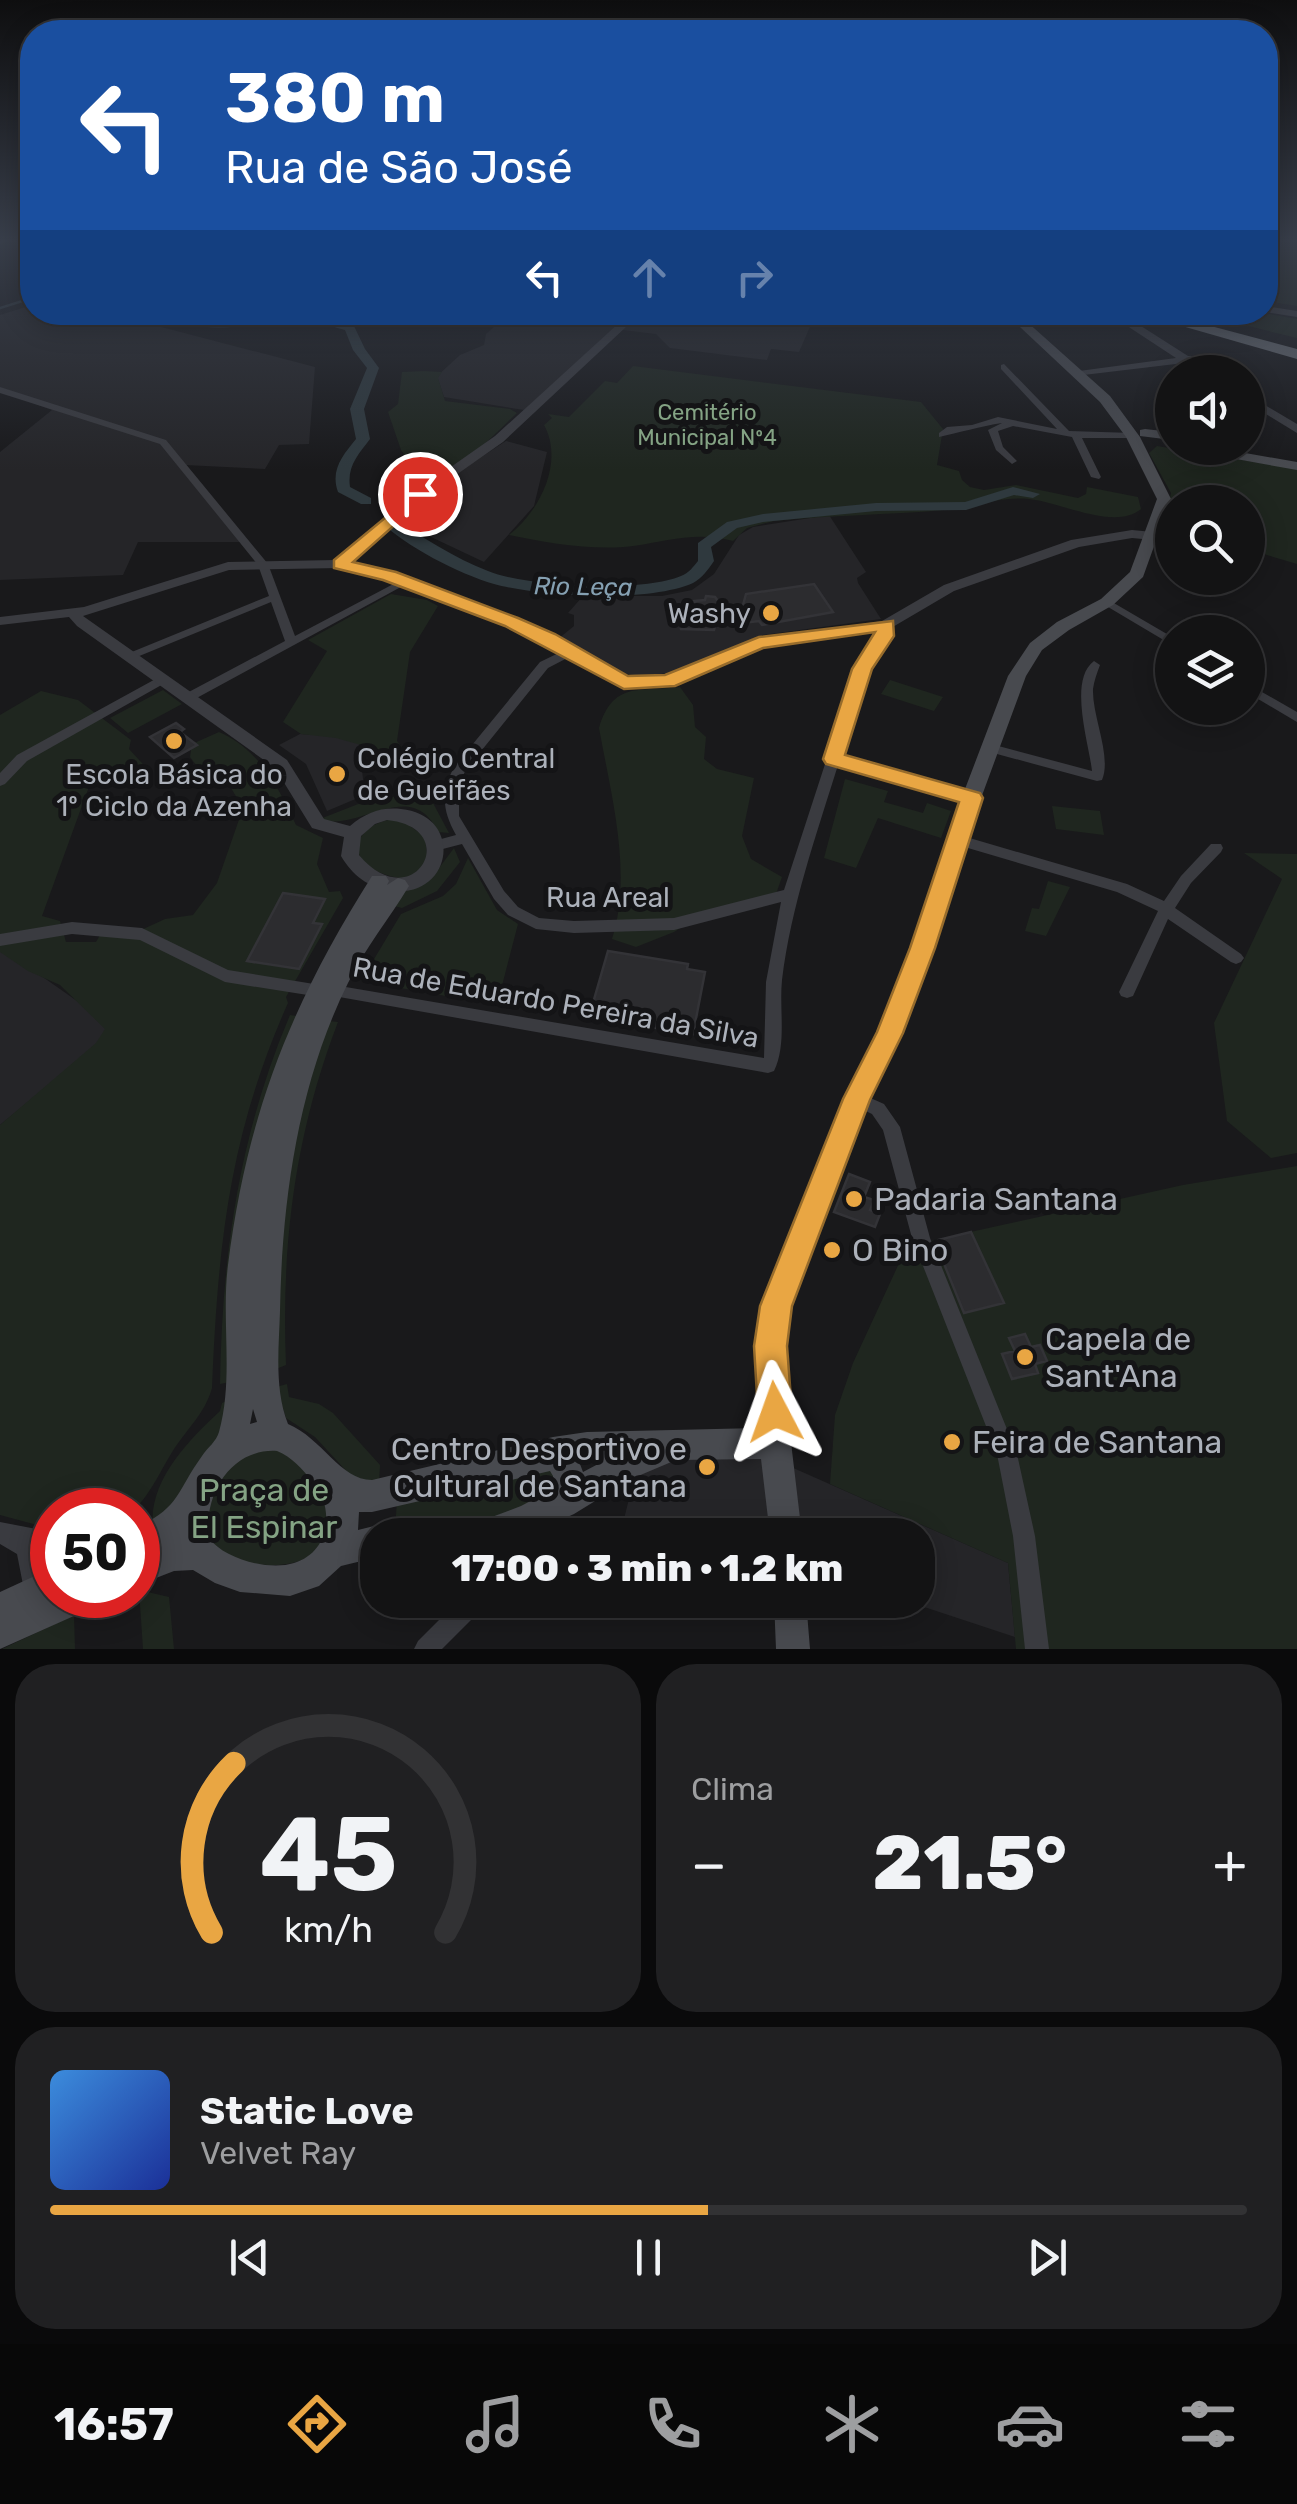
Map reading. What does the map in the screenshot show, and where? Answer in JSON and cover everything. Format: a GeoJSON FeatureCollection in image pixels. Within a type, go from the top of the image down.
{"type":"FeatureCollection","features":[{"type":"Feature","properties":{"kind":"highway"},"geometry":{"type":"LineString","coordinates":[[1174,325],[1297,354]]}},
{"type":"Feature","properties":{"kind":"highway"},"geometry":{"type":"LineString","coordinates":[[1225,325],[1297,344]]}},
{"type":"Feature","properties":{"kind":"main road"},"geometry":{"type":"LineString","coordinates":[[785,1518],[772,1323],[856,1099],[890,1033],[923,948],[956,839],[1017,676],[1036,647],[1063,626],[1107,602],[1137,574],[1162,506],[1162,490],[1138,437],[1086,373],[1024,325]]}},
{"type":"Feature","properties":{"kind":"main road"},"geometry":{"type":"LineString","coordinates":[[1138,437],[1155,436]]}},
{"type":"Feature","properties":{"kind":"main road"},"geometry":{"type":"LineString","coordinates":[[1138,437],[1155,440]]}},
{"type":"Feature","properties":{"kind":"main road"},"geometry":{"type":"LineString","coordinates":[[1265,452],[1297,458]]}},
{"type":"Feature","properties":{"kind":"main road"},"geometry":{"type":"LineString","coordinates":[[1265,460],[1297,466]]}},
{"type":"Feature","properties":{"kind":"main road"},"geometry":{"type":"LineString","coordinates":[[227,1451],[239,1414],[241,1276],[255,1172],[272,1100],[324,991],[388,884]]}},
{"type":"Feature","properties":{"kind":"main road"},"geometry":{"type":"LineString","coordinates":[[278,1436],[269,1417],[264,1382],[266,1268],[274,1196],[295,1094],[324,991]]}},
{"type":"Feature","properties":{"kind":"main road"},"geometry":{"type":"LineString","coordinates":[[278,1436],[302,1446],[342,1497],[344,1521],[331,1552],[314,1570],[291,1580],[236,1576],[215,1568],[200,1554],[191,1532],[192,1506],[204,1475],[227,1451],[256,1437],[278,1436]]}},
{"type":"Feature","properties":{"kind":"main road"},"geometry":{"type":"LineString","coordinates":[[335,1485],[357,1496],[372,1496],[553,1452],[608,1444],[778,1443]]}},
{"type":"Feature","properties":{"kind":"main road"},"geometry":{"type":"LineString","coordinates":[[544,1518],[635,1461],[694,1444]]}},
{"type":"Feature","properties":{"kind":"main road"},"geometry":{"type":"LineString","coordinates":[[544,1518],[569,1490],[569,1472],[553,1452]]}},
{"type":"Feature","properties":{"kind":"main road"},"geometry":{"type":"LineString","coordinates":[[160,1533],[192,1506]]}},
{"type":"Feature","properties":{"kind":"main road"},"geometry":{"type":"LineString","coordinates":[[331,1552],[360,1545]]}},
{"type":"Feature","properties":{"kind":"main road"},"geometry":{"type":"LineString","coordinates":[[160,1560],[200,1554]]}},
{"type":"Feature","properties":{"kind":"main road"},"geometry":{"type":"LineString","coordinates":[[0,1609],[30,1601]]}},
{"type":"Feature","properties":{"kind":"main road"},"geometry":{"type":"LineString","coordinates":[[0,1634],[30,1608]]}},
{"type":"Feature","properties":{"kind":"main road"},"geometry":{"type":"LineString","coordinates":[[791,1618],[793,1649]]}},
{"type":"Feature","properties":{"kind":"street"},"geometry":{"type":"LineString","coordinates":[[340,564],[415,498],[499,439],[624,325]]}},
{"type":"Feature","properties":{"kind":"street"},"geometry":{"type":"LineString","coordinates":[[1136,325],[1185,355]]}},
{"type":"Feature","properties":{"kind":"street"},"geometry":{"type":"LineString","coordinates":[[1150,325],[1186,355]]}},
{"type":"Feature","properties":{"kind":"street"},"geometry":{"type":"LineString","coordinates":[[1086,373],[1155,364]]}},
{"type":"Feature","properties":{"kind":"street"},"geometry":{"type":"LineString","coordinates":[[1004,367],[1071,435],[1096,477]]}},
{"type":"Feature","properties":{"kind":"street"},"geometry":{"type":"LineString","coordinates":[[0,390],[163,442],[264,564],[291,641]]}},
{"type":"Feature","properties":{"kind":"street"},"geometry":{"type":"LineString","coordinates":[[1267,405],[1297,418]]}},
{"type":"Feature","properties":{"kind":"street"},"geometry":{"type":"LineString","coordinates":[[1267,405],[1297,429]]}},
{"type":"Feature","properties":{"kind":"street"},"geometry":{"type":"LineString","coordinates":[[942,436],[950,429],[973,428],[998,420],[1071,435],[1138,437]]}},
{"type":"Feature","properties":{"kind":"street"},"geometry":{"type":"LineString","coordinates":[[1012,423],[993,430],[999,448],[1012,461]]}},
{"type":"Feature","properties":{"kind":"street"},"geometry":{"type":"LineString","coordinates":[[0,621],[73,613],[228,566],[340,564],[405,582],[512,622],[624,682],[652,684],[759,643],[886,625],[948,588],[1064,547],[1154,531]]}},
{"type":"Feature","properties":{"kind":"street"},"geometry":{"type":"LineString","coordinates":[[188,697],[405,582]]}},
{"type":"Feature","properties":{"kind":"street"},"geometry":{"type":"LineString","coordinates":[[128,656],[275,598]]}},
{"type":"Feature","properties":{"kind":"street"},"geometry":{"type":"LineString","coordinates":[[1107,602],[1155,632]]}},
{"type":"Feature","properties":{"kind":"street"},"geometry":{"type":"LineString","coordinates":[[73,613],[281,764],[318,824],[353,834]]}},
{"type":"Feature","properties":{"kind":"street"},"geometry":{"type":"LineString","coordinates":[[790,894],[862,669],[884,636],[886,625]]}},
{"type":"Feature","properties":{"kind":"street","name":"Rua Areal"},"geometry":{"type":"LineString","coordinates":[[569,652],[544,665],[459,770],[450,804],[464,838],[513,911],[539,924],[674,924],[790,894]]}},
{"type":"Feature","properties":{"kind":"street"},"geometry":{"type":"LineString","coordinates":[[991,748],[1097,777],[1087,686],[1094,665]]}},
{"type":"Feature","properties":{"kind":"street"},"geometry":{"type":"LineString","coordinates":[[0,781],[22,758],[161,680]]}},
{"type":"Feature","properties":{"kind":"street"},"geometry":{"type":"LineString","coordinates":[[1265,698],[1297,718]]}},
{"type":"Feature","properties":{"kind":"street"},"geometry":{"type":"LineString","coordinates":[[834,759],[972,798]]}},
{"type":"Feature","properties":{"kind":"street"},"geometry":{"type":"LineString","coordinates":[[406,814],[428,826],[435,846],[436,858],[429,872],[417,881],[388,884],[353,861],[349,850],[353,834],[376,817],[406,814]]}},
{"type":"Feature","properties":{"kind":"street"},"geometry":{"type":"LineString","coordinates":[[435,846],[464,838]]}},
{"type":"Feature","properties":{"kind":"street"},"geometry":{"type":"LineString","coordinates":[[956,839],[1122,888],[1164,908],[1236,958]]}},
{"type":"Feature","properties":{"kind":"street"},"geometry":{"type":"LineString","coordinates":[[1127,992],[1176,888],[1216,848]]}},
{"type":"Feature","properties":{"kind":"street","name":"Rua de Eduardo Pereira da Silva"},"geometry":{"type":"LineString","coordinates":[[0,940],[72,928],[142,934],[225,976],[768,1066],[772,1058],[774,982],[790,894]]}},
{"type":"Feature","properties":{"kind":"street"},"geometry":{"type":"LineString","coordinates":[[856,1099],[878,1109],[891,1127],[923,1243],[1007,1454],[1024,1536],[1037,1649]]}},
{"type":"Feature","properties":{"kind":"street"},"geometry":{"type":"LineString","coordinates":[[6,1535],[27,1548],[30,1559]]}},
{"type":"Feature","properties":{"kind":"street"},"geometry":{"type":"LineString","coordinates":[[426,1649],[456,1618]]}},
{"type":"Feature","properties":{"kind":"shaded area"},"geometry":{"type":"Polygon","coordinates":[[[0,316],[20,316],[20,325],[154,325],[315,367],[309,444],[279,445],[265,469],[185,465],[247,542],[138,542],[123,575],[0,580],[0,452],[52,410],[0,391],[0,316]]]}},
{"type":"Feature","properties":{"kind":"shaded area"},"geometry":{"type":"Polygon","coordinates":[[[491,325],[811,325],[799,352],[771,349],[767,360],[670,348],[656,334],[614,329],[524,410],[444,397],[437,376],[460,355],[484,345],[486,334],[495,326],[491,325]]]}},
{"type":"Feature","properties":{"kind":"shaded area"},"geometry":{"type":"Polygon","coordinates":[[[506,441],[547,452],[534,506],[484,562],[431,537],[396,512],[506,441]]]}},
{"type":"Feature","properties":{"kind":"shaded area"},"geometry":{"type":"Polygon","coordinates":[[[829,515],[866,572],[857,578],[858,583],[881,619],[763,635],[667,673],[645,677],[616,672],[558,639],[574,626],[574,615],[568,613],[583,596],[662,596],[692,590],[714,574],[739,535],[753,527],[829,515]]]}},
{"type":"Feature","properties":{"kind":"shaded area","name":"Colégio Central de Gueifães"},"geometry":{"type":"Polygon","coordinates":[[[300,734],[358,737],[365,795],[327,811],[306,764],[279,745],[300,734]]]}},
{"type":"Feature","properties":{"kind":"shaded area"},"geometry":{"type":"Polygon","coordinates":[[[0,947],[117,1029],[0,1125],[0,947]]]}},
{"type":"Feature","properties":{"kind":"shaded area"},"geometry":{"type":"Polygon","coordinates":[[[777,1445],[783,1518],[624,1518],[632,1487],[627,1469],[655,1455],[777,1445]]]}},
{"type":"Feature","properties":{"kind":"shaded area"},"geometry":{"type":"Polygon","coordinates":[[[782,1463],[906,1518],[787,1518],[782,1463]]]}},
{"type":"Feature","properties":{"kind":"shaded area"},"geometry":{"type":"Polygon","coordinates":[[[935,1531],[1008,1563],[1015,1637],[935,1611],[935,1531]]]}},
{"type":"Feature","properties":{"kind":"green space"},"geometry":{"type":"Polygon","coordinates":[[[1278,316],[1297,319],[1297,338],[1244,325],[1278,325],[1278,316]]]}},
{"type":"Feature","properties":{"kind":"green space","name":"Cemitério Municipal Nº4"},"geometry":{"type":"Polygon","coordinates":[[[633,366],[921,402],[943,429],[937,465],[959,471],[970,487],[984,490],[1016,485],[1078,498],[1086,494],[1087,487],[1138,497],[1141,509],[1130,515],[1102,516],[1042,501],[1008,499],[945,510],[774,521],[747,528],[733,541],[695,537],[603,548],[509,535],[531,512],[546,484],[551,454],[544,425],[552,418],[548,414],[569,417],[605,381],[617,383],[633,366]]]}},
{"type":"Feature","properties":{"kind":"green space"},"geometry":{"type":"Polygon","coordinates":[[[402,372],[442,372],[438,378],[445,401],[517,413],[470,458],[452,468],[424,461],[412,465],[401,450],[388,412],[398,404],[402,372]]]}},
{"type":"Feature","properties":{"kind":"green space"},"geometry":{"type":"Polygon","coordinates":[[[1265,464],[1297,469],[1297,564],[1265,554],[1265,485],[1167,485],[1156,465],[1265,464]]]}},
{"type":"Feature","properties":{"kind":"green space"},"geometry":{"type":"Polygon","coordinates":[[[391,594],[427,600],[438,606],[410,652],[397,741],[411,759],[336,738],[301,734],[283,722],[327,651],[308,640],[391,594]]]}},
{"type":"Feature","properties":{"kind":"green space"},"geometry":{"type":"Polygon","coordinates":[[[890,680],[943,697],[934,711],[881,694],[890,680]]]}},
{"type":"Feature","properties":{"kind":"green space"},"geometry":{"type":"Polygon","coordinates":[[[680,687],[693,705],[695,727],[706,737],[704,759],[717,769],[754,778],[742,836],[751,859],[782,877],[776,894],[698,917],[674,932],[636,947],[612,939],[621,888],[620,861],[599,728],[612,702],[620,696],[680,687]]]}},
{"type":"Feature","properties":{"kind":"green space"},"geometry":{"type":"Polygon","coordinates":[[[163,690],[182,704],[128,733],[110,718],[163,690]]]}},
{"type":"Feature","properties":{"kind":"green space"},"geometry":{"type":"Polygon","coordinates":[[[41,691],[78,700],[131,740],[129,749],[153,775],[91,781],[42,916],[60,921],[66,942],[96,942],[100,935],[124,938],[165,919],[193,915],[217,883],[243,808],[225,778],[198,777],[199,769],[190,757],[192,744],[219,732],[256,759],[275,784],[296,825],[323,838],[317,864],[329,892],[340,891],[343,898],[286,997],[288,1003],[252,1099],[230,1191],[218,1286],[212,1388],[201,1413],[152,1488],[30,1488],[30,1523],[0,1515],[0,1125],[96,1043],[105,1029],[60,985],[28,971],[0,952],[0,715],[41,691]]]}},
{"type":"Feature","properties":{"kind":"green space"},"geometry":{"type":"Polygon","coordinates":[[[845,779],[888,791],[884,802],[923,813],[927,803],[951,811],[941,838],[878,818],[856,868],[824,858],[845,779]]]}},
{"type":"Feature","properties":{"kind":"green space"},"geometry":{"type":"Polygon","coordinates":[[[399,796],[433,803],[449,833],[438,832],[427,816],[414,808],[399,807],[335,822],[320,819],[371,799],[399,796]]]}},
{"type":"Feature","properties":{"kind":"green space"},"geometry":{"type":"Polygon","coordinates":[[[1052,806],[1100,811],[1104,835],[1056,829],[1052,806]]]}},
{"type":"Feature","properties":{"kind":"green space"},"geometry":{"type":"Polygon","coordinates":[[[401,819],[425,837],[428,862],[408,879],[376,871],[356,847],[370,828],[401,819]]]}},
{"type":"Feature","properties":{"kind":"green space"},"geometry":{"type":"Polygon","coordinates":[[[454,848],[460,862],[437,891],[402,908],[390,905],[398,894],[436,872],[454,848]]]}},
{"type":"Feature","properties":{"kind":"green space"},"geometry":{"type":"Polygon","coordinates":[[[1244,853],[1297,854],[1297,1153],[1271,1158],[1227,1121],[1214,1023],[1282,879],[1244,853]]]}},
{"type":"Feature","properties":{"kind":"green space"},"geometry":{"type":"Polygon","coordinates":[[[468,858],[497,910],[518,924],[497,1005],[361,981],[401,914],[443,896],[456,884],[468,858]]]}},
{"type":"Feature","properties":{"kind":"green space"},"geometry":{"type":"Polygon","coordinates":[[[1048,881],[1070,887],[1046,936],[1025,931],[1032,908],[1039,909],[1048,881]]]}},
{"type":"Feature","properties":{"kind":"green space"},"geometry":{"type":"Polygon","coordinates":[[[290,1015],[297,1016],[230,1382],[220,1384],[225,1289],[237,1196],[258,1105],[290,1015]]]}},
{"type":"Feature","properties":{"kind":"green space"},"geometry":{"type":"Polygon","coordinates":[[[329,1021],[338,1022],[311,1106],[294,1190],[286,1277],[286,1365],[276,1369],[274,1282],[297,1119],[329,1021]]]}},
{"type":"Feature","properties":{"kind":"green space"},"geometry":{"type":"Polygon","coordinates":[[[1297,1166],[1297,1649],[1016,1649],[1008,1563],[935,1531],[935,1518],[907,1518],[830,1484],[835,1415],[853,1363],[907,1246],[1183,1185],[1297,1166]]]}},
{"type":"Feature","properties":{"kind":"green space"},"geometry":{"type":"Polygon","coordinates":[[[287,1384],[289,1397],[319,1404],[333,1413],[380,1465],[379,1484],[351,1476],[315,1437],[286,1418],[276,1387],[287,1384]]]}},
{"type":"Feature","properties":{"kind":"green space"},"geometry":{"type":"Polygon","coordinates":[[[231,1399],[228,1417],[212,1451],[160,1519],[160,1488],[164,1478],[195,1435],[220,1411],[222,1403],[231,1399]]]}},
{"type":"Feature","properties":{"kind":"green space","name":"Praça de El Espinar"},"geometry":{"type":"Polygon","coordinates":[[[277,1450],[303,1469],[322,1495],[331,1515],[323,1539],[316,1551],[294,1563],[265,1565],[236,1559],[214,1546],[208,1536],[205,1523],[211,1495],[236,1460],[249,1453],[277,1450]]]}},
{"type":"Feature","properties":{"kind":"green space"},"geometry":{"type":"Polygon","coordinates":[[[552,1465],[558,1493],[498,1518],[396,1518],[397,1501],[552,1465]]]}},
{"type":"Feature","properties":{"kind":"green space"},"geometry":{"type":"Polygon","coordinates":[[[160,1595],[169,1597],[174,1649],[143,1649],[141,1618],[160,1618],[160,1595]]]}},
{"type":"Feature","properties":{"kind":"green space"},"geometry":{"type":"Polygon","coordinates":[[[68,1618],[74,1618],[75,1649],[2,1649],[68,1618]]]}},
{"type":"Feature","properties":{"kind":"building"},"geometry":{"type":"Polygon","coordinates":[[[814,584],[833,612],[762,625],[759,621],[743,623],[740,616],[746,594],[814,584]]]}},
{"type":"Feature","properties":{"kind":"building"},"geometry":{"type":"Polygon","coordinates":[[[706,596],[715,597],[721,605],[714,630],[680,629],[692,623],[692,610],[698,607],[694,601],[705,600],[706,596]]]}},
{"type":"Feature","properties":{"kind":"building","name":"Escola Básica do 1º Ciclo da Azenha"},"geometry":{"type":"Polygon","coordinates":[[[176,723],[184,729],[180,732],[197,745],[174,758],[150,737],[176,723]]]}},
{"type":"Feature","properties":{"kind":"building"},"geometry":{"type":"Polygon","coordinates":[[[283,893],[325,899],[313,923],[322,924],[299,969],[247,961],[283,893]]]}},
{"type":"Feature","properties":{"kind":"building"},"geometry":{"type":"Polygon","coordinates":[[[608,951],[688,964],[687,969],[705,972],[693,1034],[589,1017],[608,951]]]}},
{"type":"Feature","properties":{"kind":"building","name":"Padaria Santana"},"geometry":{"type":"Polygon","coordinates":[[[849,1174],[870,1182],[864,1197],[874,1200],[870,1210],[880,1214],[875,1227],[834,1212],[849,1174]]]}},
{"type":"Feature","properties":{"kind":"building"},"geometry":{"type":"Polygon","coordinates":[[[971,1232],[1004,1303],[964,1313],[936,1244],[938,1240],[971,1232]]]}},
{"type":"Feature","properties":{"kind":"building","name":"Capela de Sant'Ana"},"geometry":{"type":"Polygon","coordinates":[[[1025,1334],[1031,1347],[1040,1345],[1047,1361],[1035,1364],[1038,1373],[1012,1379],[1002,1354],[1015,1351],[1009,1338],[1025,1334]]]}},
{"type":"Feature","properties":{"kind":"waterway","name":"Rio Leça"},"geometry":{"type":"LineString","coordinates":[[338,325],[350,328],[359,350],[373,368],[357,409],[363,439],[342,474],[343,489],[366,501]]}},
{"type":"Feature","properties":{"kind":"waterway","name":"Rio Leça"},"geometry":{"type":"LineString","coordinates":[[387,521],[454,562],[497,580],[537,587],[618,590],[691,578],[706,561],[703,546],[732,525],[763,518],[876,507],[966,506],[1013,491],[1033,494]]}},
{"type":"Feature","properties":{"kind":"place","name":"Washy"},"geometry":{"type":"Point","coordinates":[771,613]}},
{"type":"Feature","properties":{"kind":"place","name":"Escola Básica do 1º Ciclo da Azenha"},"geometry":{"type":"Point","coordinates":[174,741]}},
{"type":"Feature","properties":{"kind":"place","name":"Colégio Central de Gueifães"},"geometry":{"type":"Point","coordinates":[337,774]}},
{"type":"Feature","properties":{"kind":"place","name":"Padaria Santana"},"geometry":{"type":"Point","coordinates":[854,1199]}},
{"type":"Feature","properties":{"kind":"place","name":"O Bino"},"geometry":{"type":"Point","coordinates":[832,1250]}},
{"type":"Feature","properties":{"kind":"place","name":"Capela de Sant'Ana"},"geometry":{"type":"Point","coordinates":[1025,1357]}},
{"type":"Feature","properties":{"kind":"place","name":"Feira de Santana"},"geometry":{"type":"Point","coordinates":[952,1442]}},
{"type":"Feature","properties":{"kind":"place","name":"Centro Desportivo e Cultural de Santana"},"geometry":{"type":"Point","coordinates":[707,1467]}},
{"type":"Feature","properties":{"kind":"route"},"geometry":{"type":"LineString","coordinates":[[420,494],[340,564],[390,576],[512,622],[624,682],[639,685],[668,681],[759,643],[886,625],[884,636],[862,669],[834,759],[972,798],[923,948],[890,1033],[856,1099],[776,1306],[771,1346],[775,1412]]}}]}
